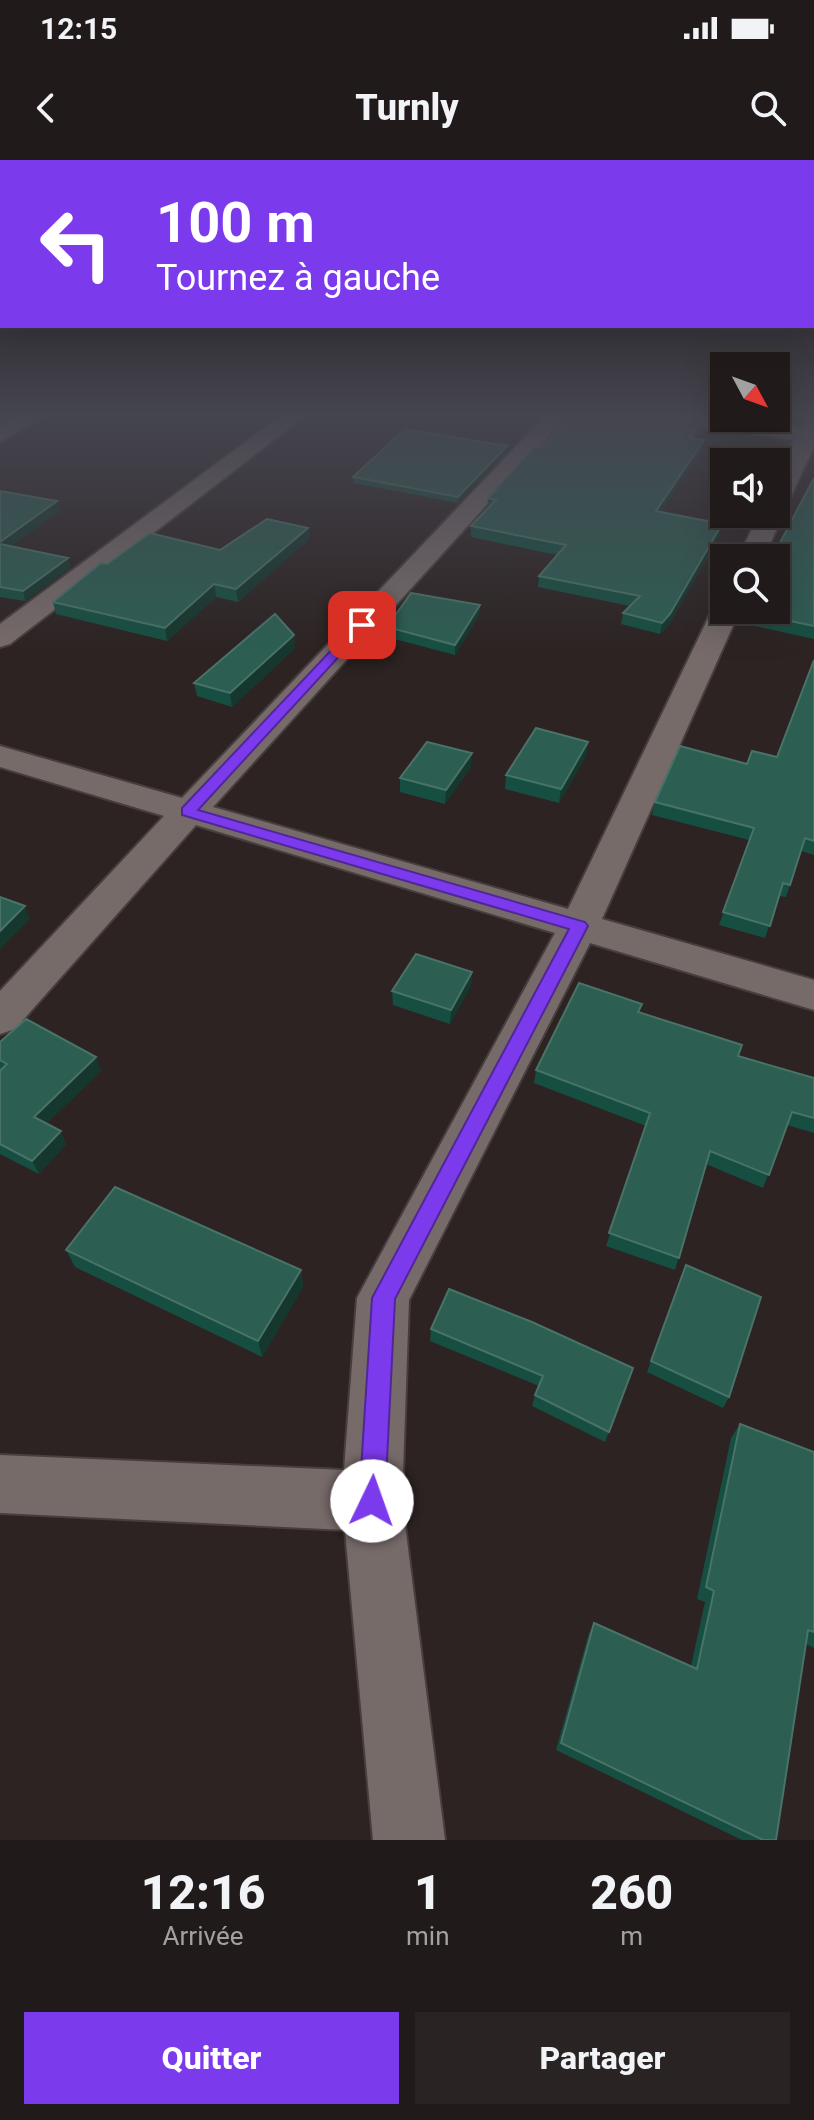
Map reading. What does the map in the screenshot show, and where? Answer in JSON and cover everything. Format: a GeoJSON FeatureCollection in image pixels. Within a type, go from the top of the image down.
{"type":"FeatureCollection","features":[{"type":"Feature","properties":{"kind":"street"},"geometry":{"type":"LineString","coordinates":[[0,638],[192,493]]}},
{"type":"Feature","properties":{"kind":"street"},"geometry":{"type":"LineString","coordinates":[[0,1018],[485,493]]}},
{"type":"Feature","properties":{"kind":"street"},"geometry":{"type":"LineString","coordinates":[[409,1840],[372,1501],[383,1298],[579,926],[719,624]]}},
{"type":"Feature","properties":{"kind":"street"},"geometry":{"type":"LineString","coordinates":[[0,756],[814,995]]}},
{"type":"Feature","properties":{"kind":"street"},"geometry":{"type":"LineString","coordinates":[[0,1484],[372,1501]]}},
{"type":"Feature","properties":{"kind":"building"},"geometry":{"type":"Polygon","coordinates":[[[0,493],[57,501],[0,542],[0,493]]]}},
{"type":"Feature","properties":{"kind":"building"},"geometry":{"type":"Polygon","coordinates":[[[439,493],[461,493],[458,497],[439,493]]]}},
{"type":"Feature","properties":{"kind":"building"},"geometry":{"type":"Polygon","coordinates":[[[492,493],[668,493],[656,511],[710,522],[710,528],[720,528],[662,623],[623,613],[640,596],[539,576],[566,545],[471,526],[496,500],[488,498],[492,493]]]}},
{"type":"Feature","properties":{"kind":"building"},"geometry":{"type":"Polygon","coordinates":[[[806,493],[814,493],[814,626],[790,621],[790,544],[779,544],[806,493]]]}},
{"type":"Feature","properties":{"kind":"building"},"geometry":{"type":"Polygon","coordinates":[[[267,519],[308,528],[236,589],[214,584],[165,628],[53,602],[101,563],[107,564],[150,533],[220,550],[267,519]]]}},
{"type":"Feature","properties":{"kind":"building"},"geometry":{"type":"Polygon","coordinates":[[[0,544],[68,558],[23,591],[0,587],[0,544]]]}},
{"type":"Feature","properties":{"kind":"building"},"geometry":{"type":"Polygon","coordinates":[[[411,593],[480,605],[455,645],[387,627],[411,593]]]}},
{"type":"Feature","properties":{"kind":"building"},"geometry":{"type":"Polygon","coordinates":[[[275,614],[294,635],[230,693],[194,683],[275,614]]]}},
{"type":"Feature","properties":{"kind":"building"},"geometry":{"type":"Polygon","coordinates":[[[814,660],[814,841],[805,838],[790,885],[783,883],[770,926],[723,912],[754,828],[655,802],[680,746],[747,764],[752,751],[777,757],[814,660]]]}},
{"type":"Feature","properties":{"kind":"building"},"geometry":{"type":"Polygon","coordinates":[[[536,728],[588,742],[561,789],[506,775],[536,728]]]}},
{"type":"Feature","properties":{"kind":"building"},"geometry":{"type":"Polygon","coordinates":[[[427,742],[472,753],[446,790],[400,778],[427,742]]]}},
{"type":"Feature","properties":{"kind":"building"},"geometry":{"type":"Polygon","coordinates":[[[0,897],[25,906],[0,931],[0,897]]]}},
{"type":"Feature","properties":{"kind":"building"},"geometry":{"type":"Polygon","coordinates":[[[416,954],[472,972],[451,1010],[392,991],[416,954]]]}},
{"type":"Feature","properties":{"kind":"building"},"geometry":{"type":"Polygon","coordinates":[[[579,983],[642,1004],[638,1012],[742,1045],[738,1056],[814,1078],[814,1118],[792,1112],[769,1175],[710,1151],[679,1258],[609,1233],[650,1113],[536,1070],[579,983]]]}},
{"type":"Feature","properties":{"kind":"building"},"geometry":{"type":"Polygon","coordinates":[[[26,1019],[96,1057],[34,1117],[61,1131],[32,1161],[0,1144],[0,1071],[7,1064],[0,1060],[0,1042],[26,1019]]]}},
{"type":"Feature","properties":{"kind":"building"},"geometry":{"type":"Polygon","coordinates":[[[115,1187],[301,1270],[258,1341],[66,1250],[115,1187]]]}},
{"type":"Feature","properties":{"kind":"building"},"geometry":{"type":"Polygon","coordinates":[[[686,1265],[761,1297],[729,1397],[651,1361],[686,1265]]]}},
{"type":"Feature","properties":{"kind":"building"},"geometry":{"type":"Polygon","coordinates":[[[449,1289],[532,1322],[633,1368],[609,1432],[535,1395],[543,1376],[431,1329],[449,1289]]]}},
{"type":"Feature","properties":{"kind":"building"},"geometry":{"type":"Polygon","coordinates":[[[740,1424],[814,1452],[814,1632],[808,1630],[776,1840],[763,1840],[561,1743],[594,1623],[697,1669],[714,1591],[706,1587],[740,1424]]]}},
{"type":"Feature","properties":{"kind":"route"},"geometry":{"type":"LineString","coordinates":[[362,625],[188,812],[579,926],[383,1298],[372,1501]]}}]}
